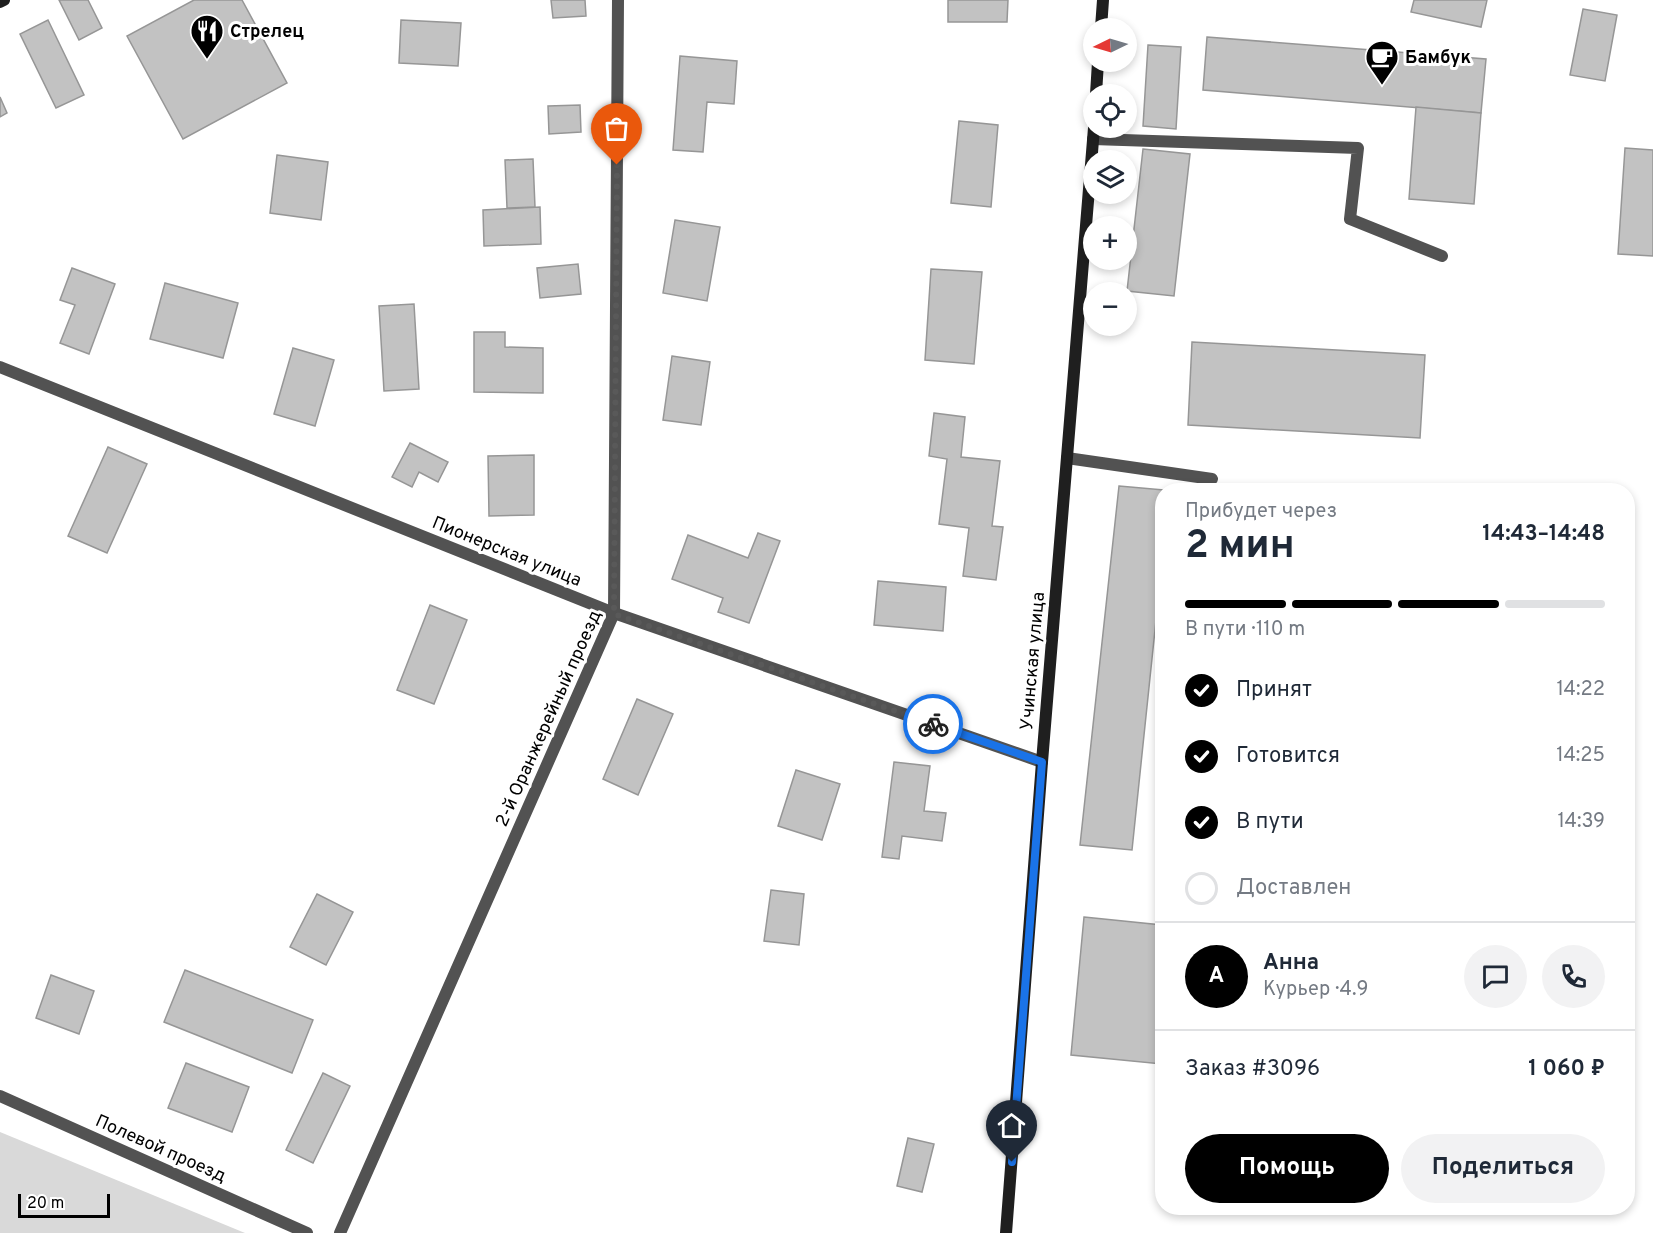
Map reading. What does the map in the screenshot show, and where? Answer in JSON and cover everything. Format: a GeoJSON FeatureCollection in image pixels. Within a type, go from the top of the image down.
{"type":"FeatureCollection","features":[{"type":"Feature","properties":{"kind":"main road"},"geometry":{"type":"LineString","coordinates":[[0,2],[4,0]]}},
{"type":"Feature","properties":{"kind":"main road"},"geometry":{"type":"LineString","coordinates":[[1102,18],[1103,0]]}},
{"type":"Feature","properties":{"kind":"main road","name":"Учинская улица"},"geometry":{"type":"LineString","coordinates":[[1006,1233],[1094,138]]}},
{"type":"Feature","properties":{"kind":"street","name":"2-й Оранжерейный проезд"},"geometry":{"type":"LineString","coordinates":[[340,1233],[614,614],[618,0]]}},
{"type":"Feature","properties":{"kind":"street"},"geometry":{"type":"LineString","coordinates":[[1137,135],[1359,148],[1350,219],[1442,256]]}},
{"type":"Feature","properties":{"kind":"street","name":"Пионерская улица"},"geometry":{"type":"LineString","coordinates":[[0,367],[614,614],[1042,762]]}},
{"type":"Feature","properties":{"kind":"street"},"geometry":{"type":"LineString","coordinates":[[1067,458],[1212,479]]}},
{"type":"Feature","properties":{"kind":"street","name":"Полевой проезд"},"geometry":{"type":"LineString","coordinates":[[0,1096],[307,1233]]}},
{"type":"Feature","properties":{"kind":"shaded area"},"geometry":{"type":"Polygon","coordinates":[[[0,1132],[245,1233],[0,1233],[0,1132]]]}},
{"type":"Feature","properties":{"kind":"building"},"geometry":{"type":"Polygon","coordinates":[[[59,0],[88,0],[102,28],[79,40],[59,0]]]}},
{"type":"Feature","properties":{"kind":"building","name":"Стрелец"},"geometry":{"type":"Polygon","coordinates":[[[194,0],[242,0],[287,83],[183,139],[127,36],[194,0]]]}},
{"type":"Feature","properties":{"kind":"building"},"geometry":{"type":"Polygon","coordinates":[[[551,0],[585,0],[586,16],[553,18],[551,0]]]}},
{"type":"Feature","properties":{"kind":"building"},"geometry":{"type":"Polygon","coordinates":[[[948,0],[1008,0],[1007,22],[948,22],[948,0]]]}},
{"type":"Feature","properties":{"kind":"building"},"geometry":{"type":"Polygon","coordinates":[[[1414,0],[1487,0],[1481,27],[1411,12],[1414,0]]]}},
{"type":"Feature","properties":{"kind":"building"},"geometry":{"type":"Polygon","coordinates":[[[1583,9],[1617,15],[1605,81],[1570,75],[1583,9]]]}},
{"type":"Feature","properties":{"kind":"building"},"geometry":{"type":"Polygon","coordinates":[[[48,20],[84,95],[56,108],[20,34],[48,20]]]}},
{"type":"Feature","properties":{"kind":"building"},"geometry":{"type":"Polygon","coordinates":[[[401,20],[461,23],[458,66],[399,63],[401,20]]]}},
{"type":"Feature","properties":{"kind":"building"},"geometry":{"type":"Polygon","coordinates":[[[1207,37],[1486,59],[1481,113],[1203,90],[1207,37]]]}},
{"type":"Feature","properties":{"kind":"building"},"geometry":{"type":"Polygon","coordinates":[[[1148,45],[1181,47],[1176,129],[1143,126],[1148,45]]]}},
{"type":"Feature","properties":{"kind":"building"},"geometry":{"type":"Polygon","coordinates":[[[680,56],[737,61],[734,104],[707,102],[703,152],[673,150],[680,56]]]}},
{"type":"Feature","properties":{"kind":"building"},"geometry":{"type":"Polygon","coordinates":[[[0,97],[7,113],[0,117],[0,97]]]}},
{"type":"Feature","properties":{"kind":"building"},"geometry":{"type":"Polygon","coordinates":[[[580,105],[581,132],[549,134],[548,106],[580,105]]]}},
{"type":"Feature","properties":{"kind":"building"},"geometry":{"type":"Polygon","coordinates":[[[1416,107],[1481,113],[1474,204],[1409,199],[1416,107]]]}},
{"type":"Feature","properties":{"kind":"building"},"geometry":{"type":"Polygon","coordinates":[[[959,121],[998,125],[991,207],[951,203],[959,121]]]}},
{"type":"Feature","properties":{"kind":"building"},"geometry":{"type":"Polygon","coordinates":[[[1625,148],[1653,150],[1653,256],[1618,254],[1625,148]]]}},
{"type":"Feature","properties":{"kind":"building"},"geometry":{"type":"Polygon","coordinates":[[[1143,149],[1190,154],[1174,296],[1137,292],[1137,282],[1128,282],[1129,270],[1137,270],[1137,202],[1143,149]]]}},
{"type":"Feature","properties":{"kind":"building"},"geometry":{"type":"Polygon","coordinates":[[[277,155],[328,162],[321,220],[270,213],[277,155]]]}},
{"type":"Feature","properties":{"kind":"building"},"geometry":{"type":"Polygon","coordinates":[[[533,159],[535,207],[507,208],[505,160],[533,159]]]}},
{"type":"Feature","properties":{"kind":"building"},"geometry":{"type":"Polygon","coordinates":[[[540,207],[541,244],[484,246],[483,210],[540,207]]]}},
{"type":"Feature","properties":{"kind":"building"},"geometry":{"type":"Polygon","coordinates":[[[675,220],[720,227],[707,301],[663,293],[675,220]]]}},
{"type":"Feature","properties":{"kind":"building"},"geometry":{"type":"Polygon","coordinates":[[[578,264],[581,294],[540,298],[537,268],[578,264]]]}},
{"type":"Feature","properties":{"kind":"building"},"geometry":{"type":"Polygon","coordinates":[[[72,268],[115,284],[89,354],[60,343],[75,305],[60,300],[72,268]]]}},
{"type":"Feature","properties":{"kind":"building"},"geometry":{"type":"Polygon","coordinates":[[[931,269],[982,272],[974,364],[925,360],[931,269]]]}},
{"type":"Feature","properties":{"kind":"building"},"geometry":{"type":"Polygon","coordinates":[[[165,283],[238,303],[223,358],[150,339],[165,283]]]}},
{"type":"Feature","properties":{"kind":"building"},"geometry":{"type":"Polygon","coordinates":[[[414,304],[419,389],[384,391],[379,306],[414,304]]]}},
{"type":"Feature","properties":{"kind":"building"},"geometry":{"type":"Polygon","coordinates":[[[474,332],[505,332],[505,347],[543,348],[543,393],[474,392],[474,332]]]}},
{"type":"Feature","properties":{"kind":"building"},"geometry":{"type":"Polygon","coordinates":[[[1192,342],[1425,355],[1420,438],[1188,425],[1192,342]]]}},
{"type":"Feature","properties":{"kind":"building"},"geometry":{"type":"Polygon","coordinates":[[[293,348],[334,360],[315,426],[274,414],[293,348]]]}},
{"type":"Feature","properties":{"kind":"building"},"geometry":{"type":"Polygon","coordinates":[[[672,356],[710,362],[701,425],[663,420],[672,356]]]}},
{"type":"Feature","properties":{"kind":"building"},"geometry":{"type":"Polygon","coordinates":[[[934,413],[965,417],[961,457],[1000,461],[992,526],[1003,527],[996,580],[963,576],[969,528],[939,524],[947,459],[929,456],[934,413]]]}},
{"type":"Feature","properties":{"kind":"building"},"geometry":{"type":"Polygon","coordinates":[[[410,443],[448,462],[438,482],[419,472],[412,487],[392,477],[410,443]]]}},
{"type":"Feature","properties":{"kind":"building"},"geometry":{"type":"Polygon","coordinates":[[[108,447],[147,464],[107,553],[68,536],[108,447]]]}},
{"type":"Feature","properties":{"kind":"building"},"geometry":{"type":"Polygon","coordinates":[[[534,455],[534,515],[489,516],[488,456],[534,455]]]}},
{"type":"Feature","properties":{"kind":"building"},"geometry":{"type":"Polygon","coordinates":[[[1119,486],[1155,489],[1155,630],[1132,850],[1080,845],[1119,486]]]}},
{"type":"Feature","properties":{"kind":"building"},"geometry":{"type":"Polygon","coordinates":[[[758,533],[780,541],[749,623],[718,612],[723,598],[672,579],[688,535],[748,558],[758,533]]]}},
{"type":"Feature","properties":{"kind":"building"},"geometry":{"type":"Polygon","coordinates":[[[878,581],[946,587],[943,631],[874,625],[878,581]]]}},
{"type":"Feature","properties":{"kind":"building"},"geometry":{"type":"Polygon","coordinates":[[[430,605],[467,620],[434,704],[397,690],[430,605]]]}},
{"type":"Feature","properties":{"kind":"building"},"geometry":{"type":"Polygon","coordinates":[[[637,699],[673,714],[638,795],[603,779],[637,699]]]}},
{"type":"Feature","properties":{"kind":"building"},"geometry":{"type":"Polygon","coordinates":[[[894,762],[930,766],[924,811],[946,813],[942,841],[902,836],[899,859],[882,857],[894,762]]]}},
{"type":"Feature","properties":{"kind":"building"},"geometry":{"type":"Polygon","coordinates":[[[796,770],[840,784],[822,840],[778,826],[796,770]]]}},
{"type":"Feature","properties":{"kind":"building"},"geometry":{"type":"Polygon","coordinates":[[[771,890],[804,894],[799,945],[764,941],[771,890]]]}},
{"type":"Feature","properties":{"kind":"building"},"geometry":{"type":"Polygon","coordinates":[[[317,894],[353,912],[326,965],[290,947],[317,894]]]}},
{"type":"Feature","properties":{"kind":"building"},"geometry":{"type":"Polygon","coordinates":[[[1084,917],[1155,924],[1155,1063],[1071,1055],[1084,917]]]}},
{"type":"Feature","properties":{"kind":"building"},"geometry":{"type":"Polygon","coordinates":[[[185,970],[313,1020],[292,1073],[164,1022],[185,970]]]}},
{"type":"Feature","properties":{"kind":"building"},"geometry":{"type":"Polygon","coordinates":[[[51,975],[94,991],[79,1034],[36,1018],[51,975]]]}},
{"type":"Feature","properties":{"kind":"building"},"geometry":{"type":"Polygon","coordinates":[[[186,1063],[249,1087],[232,1132],[168,1108],[186,1063]]]}},
{"type":"Feature","properties":{"kind":"building"},"geometry":{"type":"Polygon","coordinates":[[[323,1073],[350,1086],[313,1163],[286,1150],[323,1073]]]}},
{"type":"Feature","properties":{"kind":"building"},"geometry":{"type":"Polygon","coordinates":[[[908,1138],[934,1144],[922,1192],[897,1186],[908,1138]]]}},
{"type":"Feature","properties":{"kind":"way so far"},"geometry":{"type":"LineString","coordinates":[[617,165],[614,614],[933,724]]}},
{"type":"Feature","properties":{"kind":"place","name":"Стрелец"},"geometry":{"type":"Point","coordinates":[207,60]}},
{"type":"Feature","properties":{"kind":"place","name":"Бамбук"},"geometry":{"type":"Point","coordinates":[1382,86]}},
{"type":"Feature","properties":{"kind":"route"},"geometry":{"type":"LineString","coordinates":[[933,724],[1042,762],[1012,1162]]}}]}
